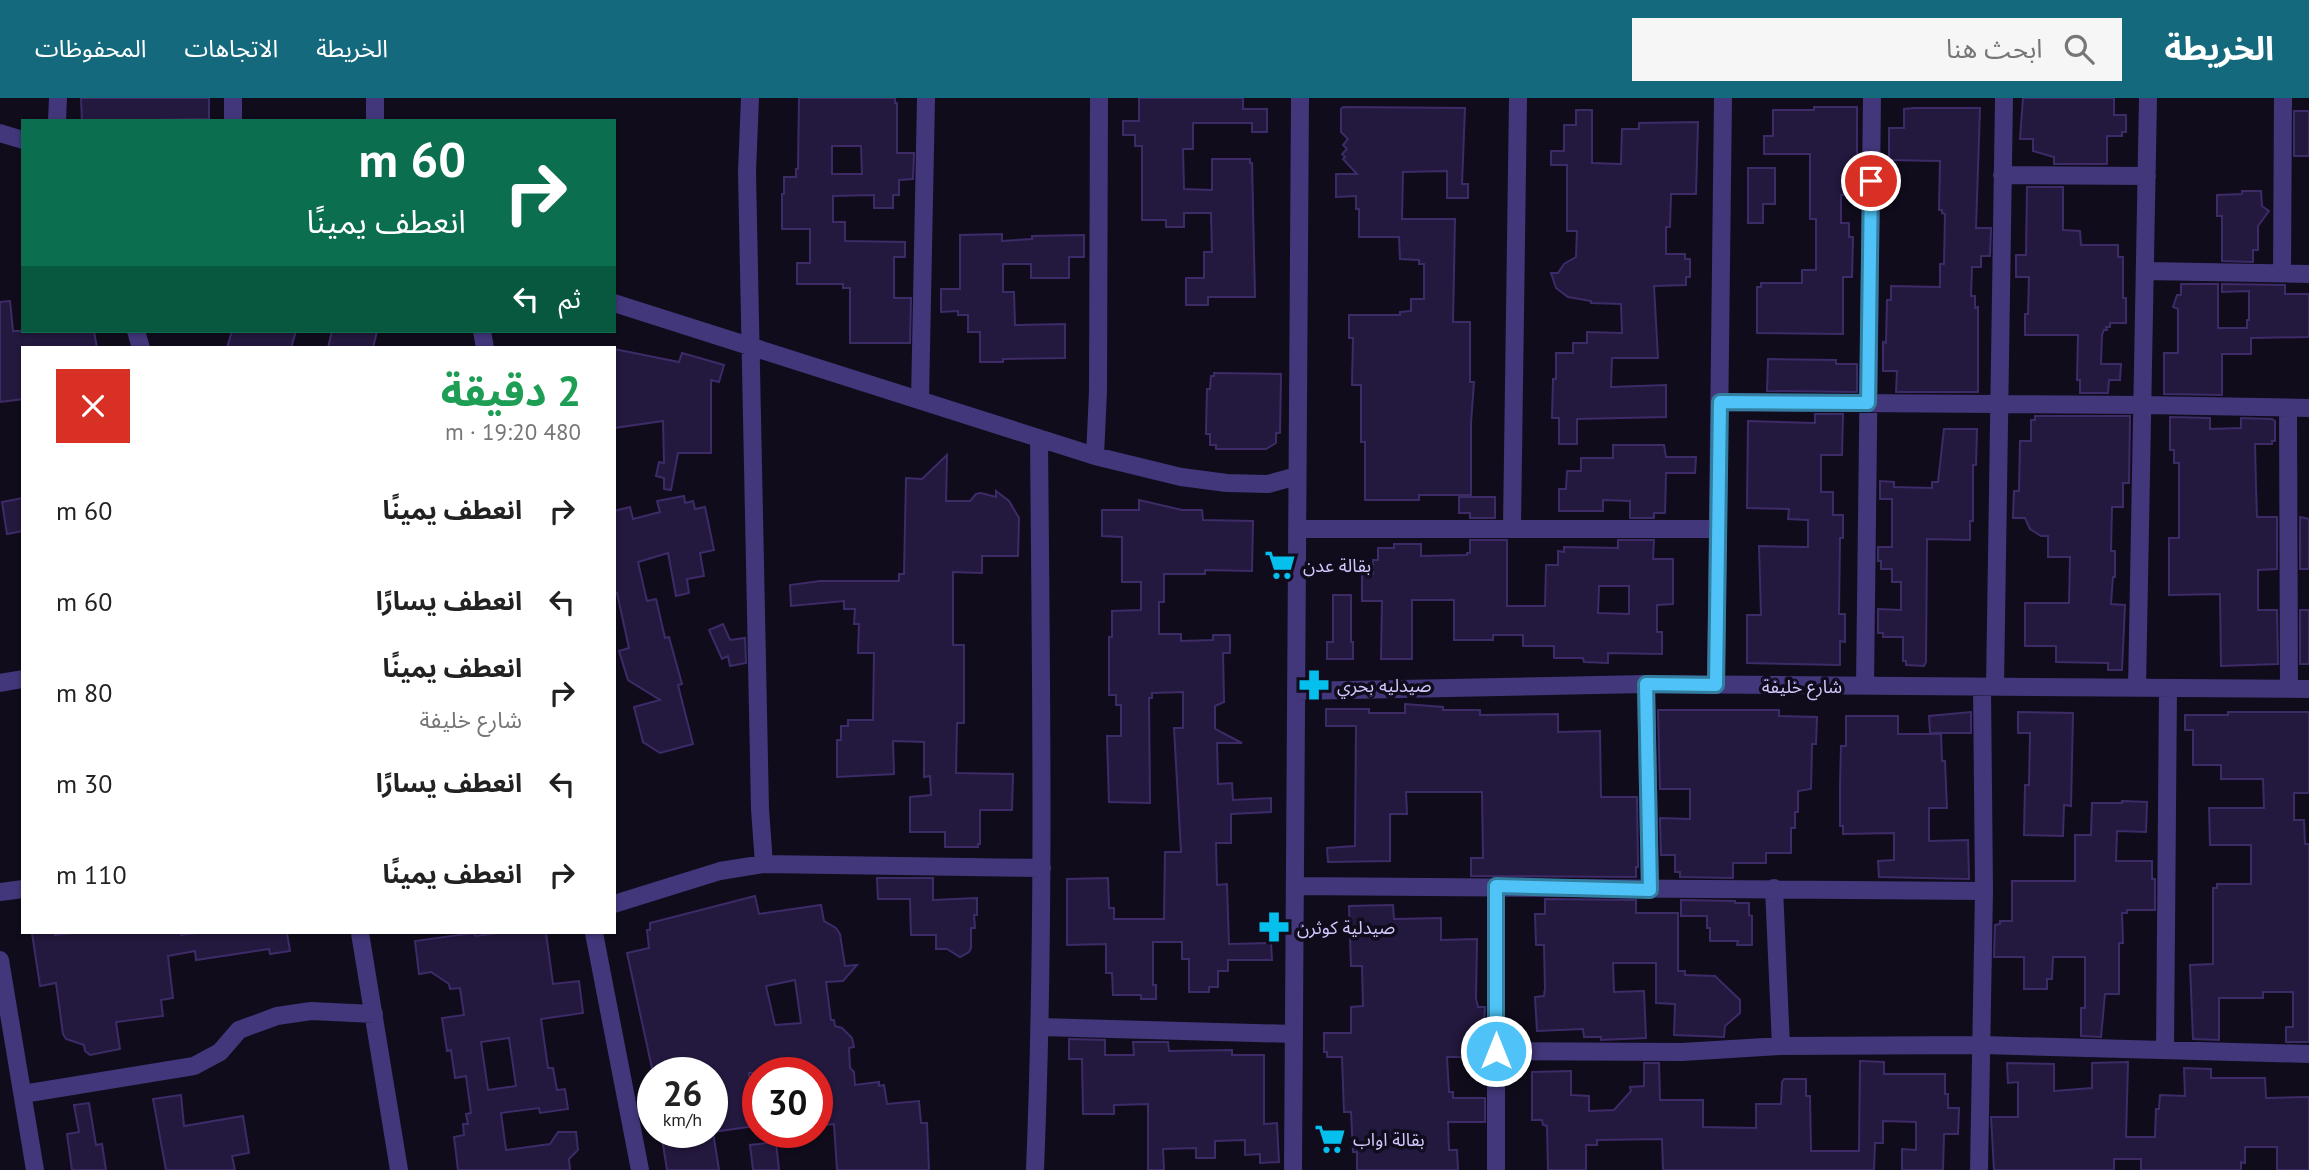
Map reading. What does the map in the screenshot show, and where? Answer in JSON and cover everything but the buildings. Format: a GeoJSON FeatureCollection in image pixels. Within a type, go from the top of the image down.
{"type":"FeatureCollection","features":[{"type":"Feature","properties":{"kind":"street"},"geometry":{"type":"LineString","coordinates":[[57,119],[58,98]]}},
{"type":"Feature","properties":{"kind":"street"},"geometry":{"type":"LineString","coordinates":[[233,98],[233,119]]}},
{"type":"Feature","properties":{"kind":"street"},"geometry":{"type":"LineString","coordinates":[[375,98],[375,119]]}},
{"type":"Feature","properties":{"kind":"street"},"geometry":{"type":"LineString","coordinates":[[750,98],[747,172],[764,864]]}},
{"type":"Feature","properties":{"kind":"street"},"geometry":{"type":"LineString","coordinates":[[920,400],[926,98]]}},
{"type":"Feature","properties":{"kind":"street"},"geometry":{"type":"LineString","coordinates":[[1095,456],[1098,391],[1099,98]]}},
{"type":"Feature","properties":{"kind":"street"},"geometry":{"type":"LineString","coordinates":[[1293,1170],[1300,98]]}},
{"type":"Feature","properties":{"kind":"street"},"geometry":{"type":"LineString","coordinates":[[1512,527],[1518,98]]}},
{"type":"Feature","properties":{"kind":"street"},"geometry":{"type":"LineString","coordinates":[[1716,685],[1723,98]]}},
{"type":"Feature","properties":{"kind":"street"},"geometry":{"type":"LineString","coordinates":[[1865,686],[1872,98]]}},
{"type":"Feature","properties":{"kind":"street"},"geometry":{"type":"LineString","coordinates":[[1979,1170],[1989,687],[1999,404],[2004,98]]}},
{"type":"Feature","properties":{"kind":"street"},"geometry":{"type":"LineString","coordinates":[[2137,688],[2148,98]]}},
{"type":"Feature","properties":{"kind":"street"},"geometry":{"type":"LineString","coordinates":[[2282,273],[2283,98]]}},
{"type":"Feature","properties":{"kind":"street"},"geometry":{"type":"LineString","coordinates":[[0,133],[21,139]]}},
{"type":"Feature","properties":{"kind":"street"},"geometry":{"type":"LineString","coordinates":[[2003,176],[2147,176]]}},
{"type":"Feature","properties":{"kind":"street"},"geometry":{"type":"LineString","coordinates":[[2145,271],[2309,274]]}},
{"type":"Feature","properties":{"kind":"street"},"geometry":{"type":"LineString","coordinates":[[616,304],[1095,456],[1181,477],[1227,483],[1268,484],[1297,476]]}},
{"type":"Feature","properties":{"kind":"street"},"geometry":{"type":"LineString","coordinates":[[1720,402],[2309,408]]}},
{"type":"Feature","properties":{"kind":"street"},"geometry":{"type":"LineString","coordinates":[[2288,408],[2289,689]]}},
{"type":"Feature","properties":{"kind":"street"},"geometry":{"type":"LineString","coordinates":[[1035,1170],[1042,868],[1039,438]]}},
{"type":"Feature","properties":{"kind":"street"},"geometry":{"type":"LineString","coordinates":[[1297,529],[1718,529]]}},
{"type":"Feature","properties":{"kind":"street"},"geometry":{"type":"LineString","coordinates":[[0,682],[21,678]]}},
{"type":"Feature","properties":{"kind":"street"},"geometry":{"type":"LineString","coordinates":[[1646,684],[1650,890]]}},
{"type":"Feature","properties":{"kind":"street","name":"شارع خليفة"},"geometry":{"type":"LineString","coordinates":[[1296,691],[1646,684],[2309,689]]}},
{"type":"Feature","properties":{"kind":"street"},"geometry":{"type":"LineString","coordinates":[[2165,1049],[2168,688]]}},
{"type":"Feature","properties":{"kind":"street"},"geometry":{"type":"LineString","coordinates":[[616,903],[720,871],[764,864],[1042,868]]}},
{"type":"Feature","properties":{"kind":"street"},"geometry":{"type":"LineString","coordinates":[[1294,886],[1984,891]]}},
{"type":"Feature","properties":{"kind":"street"},"geometry":{"type":"LineString","coordinates":[[1496,886],[1496,1170]]}},
{"type":"Feature","properties":{"kind":"street"},"geometry":{"type":"LineString","coordinates":[[0,892],[21,888]]}},
{"type":"Feature","properties":{"kind":"street"},"geometry":{"type":"LineString","coordinates":[[1774,888],[1781,1046]]}},
{"type":"Feature","properties":{"kind":"street"},"geometry":{"type":"LineString","coordinates":[[360,934],[399,1170]]}},
{"type":"Feature","properties":{"kind":"street"},"geometry":{"type":"LineString","coordinates":[[594,934],[640,1170]]}},
{"type":"Feature","properties":{"kind":"street"},"geometry":{"type":"LineString","coordinates":[[0,960],[35,1170]]}},
{"type":"Feature","properties":{"kind":"street"},"geometry":{"type":"LineString","coordinates":[[23,1094],[194,1066],[220,1052],[239,1030],[277,1016],[311,1011],[374,1014]]}},
{"type":"Feature","properties":{"kind":"street"},"geometry":{"type":"LineString","coordinates":[[1040,1027],[1294,1034]]}},
{"type":"Feature","properties":{"kind":"street"},"geometry":{"type":"LineString","coordinates":[[1496,1051],[1682,1052],[1781,1046],[1982,1045],[2309,1054]]}},
{"type":"Feature","properties":{"kind":"place","name":"بقالة عدن"},"geometry":{"type":"Point","coordinates":[1280,565]}},
{"type":"Feature","properties":{"kind":"place","name":"صيدليه بحري"},"geometry":{"type":"Point","coordinates":[1314,685]}},
{"type":"Feature","properties":{"kind":"place","name":"صيدلية كوثرن"},"geometry":{"type":"Point","coordinates":[1274,927]}},
{"type":"Feature","properties":{"kind":"place","name":"بقالة اواب"},"geometry":{"type":"Point","coordinates":[1330,1139]}},
{"type":"Feature","properties":{"kind":"route"},"geometry":{"type":"LineString","coordinates":[[1496,1051],[1496,886],[1650,890],[1646,684],[1716,685],[1720,402],[1868,403],[1871,181]]}}]}
